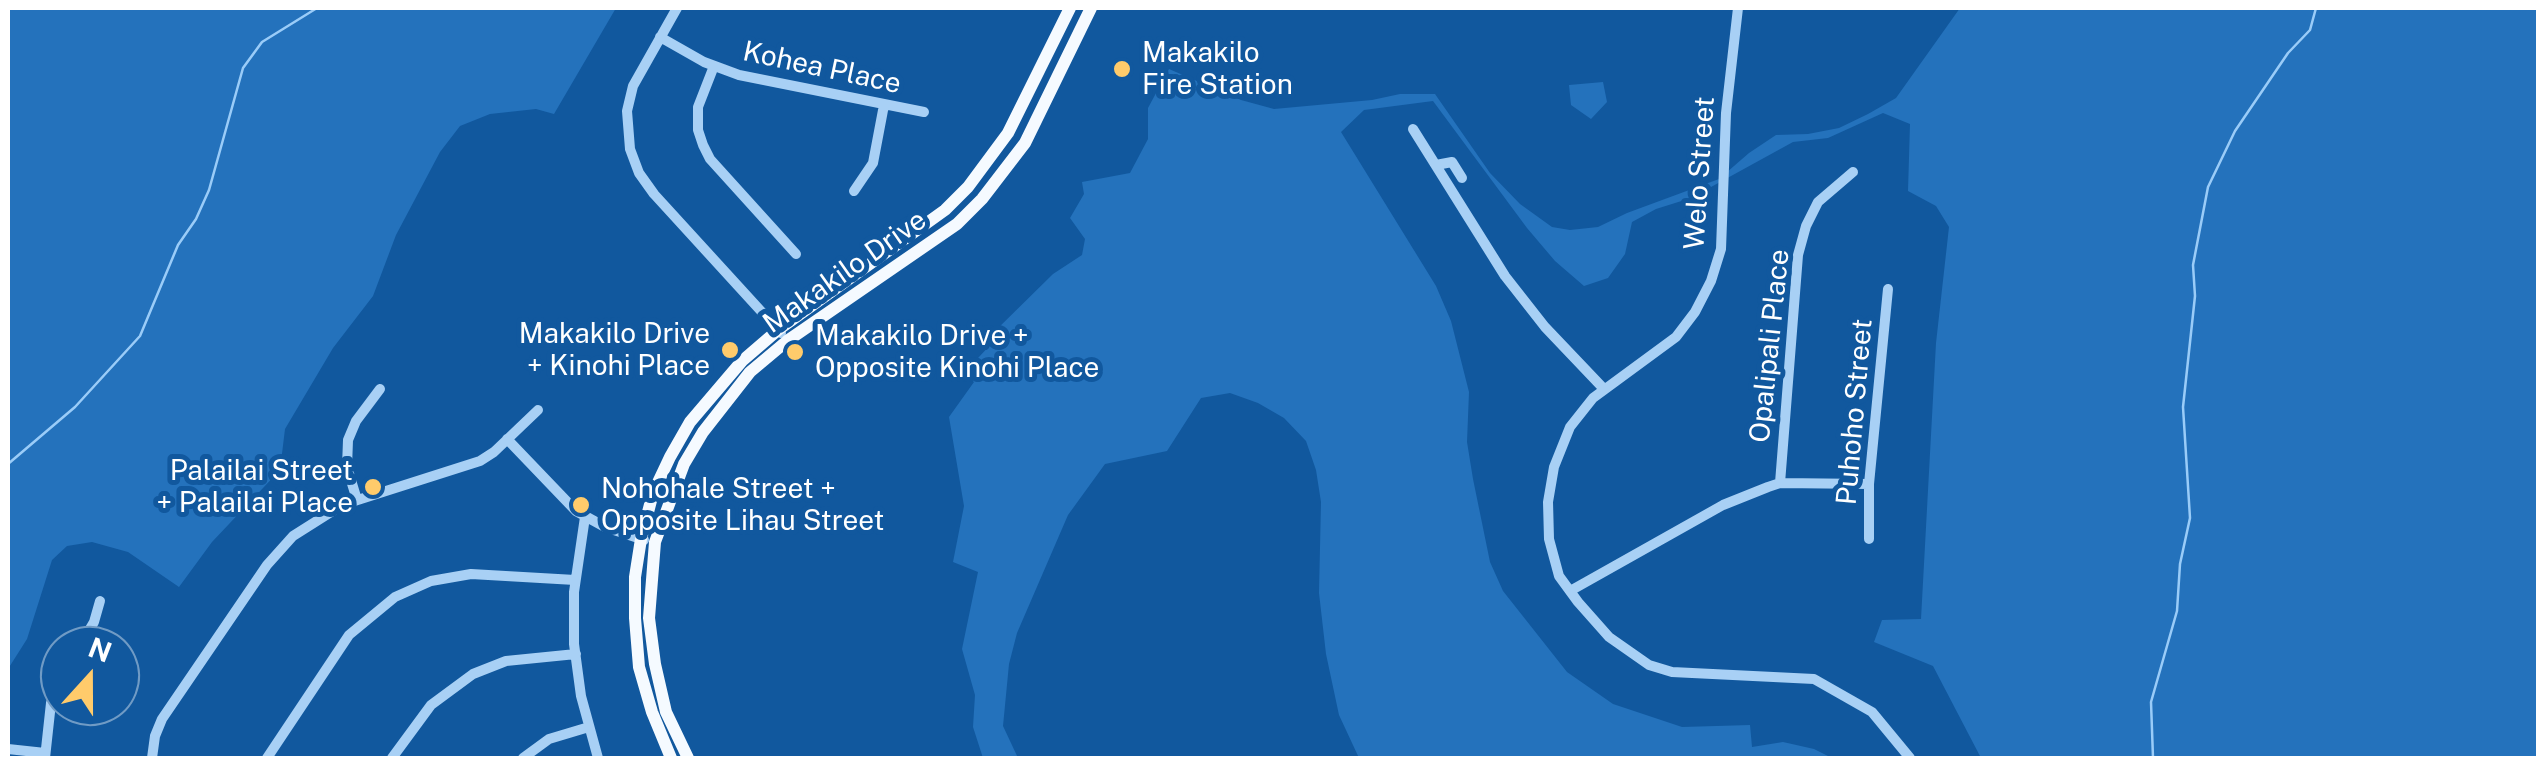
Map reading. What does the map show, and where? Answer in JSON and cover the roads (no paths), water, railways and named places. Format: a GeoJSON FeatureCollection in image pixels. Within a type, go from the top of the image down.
{"type":"FeatureCollection","features":[{"type":"Feature","properties":{"kind":"main road","name":"Makakilo Drive"},"geometry":{"type":"LineString","coordinates":[[672,758],[652,712],[640,667],[635,576],[684,464],[703,432],[782,335],[945,210],[968,187],[1008,133],[1070,8]]}},
{"type":"Feature","properties":{"kind":"main road","name":"Makakilo Drive"},"geometry":{"type":"LineString","coordinates":[[782,335],[957,224],[982,200],[1024,143],[1091,8]]}},
{"type":"Feature","properties":{"kind":"main road"},"geometry":{"type":"LineString","coordinates":[[1056,35],[1072,43]]}},
{"type":"Feature","properties":{"kind":"main road","name":"Makakilo Drive"},"geometry":{"type":"LineString","coordinates":[[648,541],[649,618],[655,664],[666,712],[688,758]]}},
{"type":"Feature","properties":{"kind":"street"},"geometry":{"type":"LineString","coordinates":[[677,8],[633,86],[626,124],[634,161],[654,194],[782,335]]}},
{"type":"Feature","properties":{"kind":"street","name":"Welo Street"},"geometry":{"type":"LineString","coordinates":[[1738,8],[1726,112],[1721,249],[1695,312],[1676,338],[1604,389],[1570,427],[1554,468],[1548,502],[1549,538],[1560,576],[1570,591],[1610,637],[1649,665],[1672,672],[1814,678],[1872,712],[1910,758]]}},
{"type":"Feature","properties":{"kind":"street","name":"Kohea Place"},"geometry":{"type":"LineString","coordinates":[[660,37],[714,66],[758,80],[924,112]]}},
{"type":"Feature","properties":{"kind":"street"},"geometry":{"type":"LineString","coordinates":[[714,66],[698,106],[702,145],[710,159],[796,254]]}},
{"type":"Feature","properties":{"kind":"street"},"geometry":{"type":"LineString","coordinates":[[854,192],[873,163],[884,104]]}},
{"type":"Feature","properties":{"kind":"street"},"geometry":{"type":"LineString","coordinates":[[1413,130],[1505,276],[1545,328],[1604,389]]}},
{"type":"Feature","properties":{"kind":"street"},"geometry":{"type":"LineString","coordinates":[[1436,165],[1452,162],[1462,178]]}},
{"type":"Feature","properties":{"kind":"street","name":"Opalipali Place"},"geometry":{"type":"LineString","coordinates":[[1780,484],[1798,255],[1818,202],[1853,172]]}},
{"type":"Feature","properties":{"kind":"street","name":"Puhoho Street"},"geometry":{"type":"LineString","coordinates":[[1869,539],[1869,484],[1888,289]]}},
{"type":"Feature","properties":{"kind":"street"},"geometry":{"type":"LineString","coordinates":[[357,500],[347,467],[348,440],[356,421],[380,389]]}},
{"type":"Feature","properties":{"kind":"street"},"geometry":{"type":"LineString","coordinates":[[152,758],[162,718],[267,565],[308,524],[357,500],[472,464],[494,452],[538,410]]}},
{"type":"Feature","properties":{"kind":"street"},"geometry":{"type":"LineString","coordinates":[[507,439],[585,517],[648,541]]}},
{"type":"Feature","properties":{"kind":"street"},"geometry":{"type":"LineString","coordinates":[[1570,591],[1722,505],[1780,484],[1869,484]]}},
{"type":"Feature","properties":{"kind":"street"},"geometry":{"type":"LineString","coordinates":[[585,517],[575,580],[576,654],[598,758]]}},
{"type":"Feature","properties":{"kind":"street"},"geometry":{"type":"LineString","coordinates":[[267,758],[349,635],[395,597],[431,581],[470,574],[575,580]]}},
{"type":"Feature","properties":{"kind":"street"},"geometry":{"type":"LineString","coordinates":[[92,626],[100,601]]}},
{"type":"Feature","properties":{"kind":"street"},"geometry":{"type":"LineString","coordinates":[[392,758],[431,705],[473,674],[506,661],[576,654]]}},
{"type":"Feature","properties":{"kind":"street"},"geometry":{"type":"LineString","coordinates":[[8,749],[45,756],[48,726]]}},
{"type":"Feature","properties":{"kind":"street"},"geometry":{"type":"LineString","coordinates":[[523,758],[549,739],[589,726]]}},
{"type":"Feature","properties":{"kind":"waterway"},"geometry":{"type":"LineString","coordinates":[[8,464],[75,407],[140,336],[178,245],[209,190],[243,68],[262,42],[317,8]]}},
{"type":"Feature","properties":{"kind":"waterway"},"geometry":{"type":"LineString","coordinates":[[2153,758],[2151,702],[2177,611],[2180,564],[2190,518],[2183,407],[2195,296],[2193,265],[2208,187],[2235,131],[2288,53],[2310,30],[2316,8]]}},
{"type":"Feature","properties":{"kind":"place","name":"Makakilo Fire Station"},"geometry":{"type":"Point","coordinates":[1122,69]}},
{"type":"Feature","properties":{"kind":"place","name":"Makakilo Drive + Kinohi Place"},"geometry":{"type":"Point","coordinates":[730,350]}},
{"type":"Feature","properties":{"kind":"place","name":"Makakilo Drive + Opposite Kinohi Place"},"geometry":{"type":"Point","coordinates":[795,352]}},
{"type":"Feature","properties":{"kind":"place","name":"Palailai Street + Palailai Place"},"geometry":{"type":"Point","coordinates":[373,487]}},
{"type":"Feature","properties":{"kind":"place","name":"Nohohale Street + Opposite Lihau Street"},"geometry":{"type":"Point","coordinates":[581,505]}}]}
